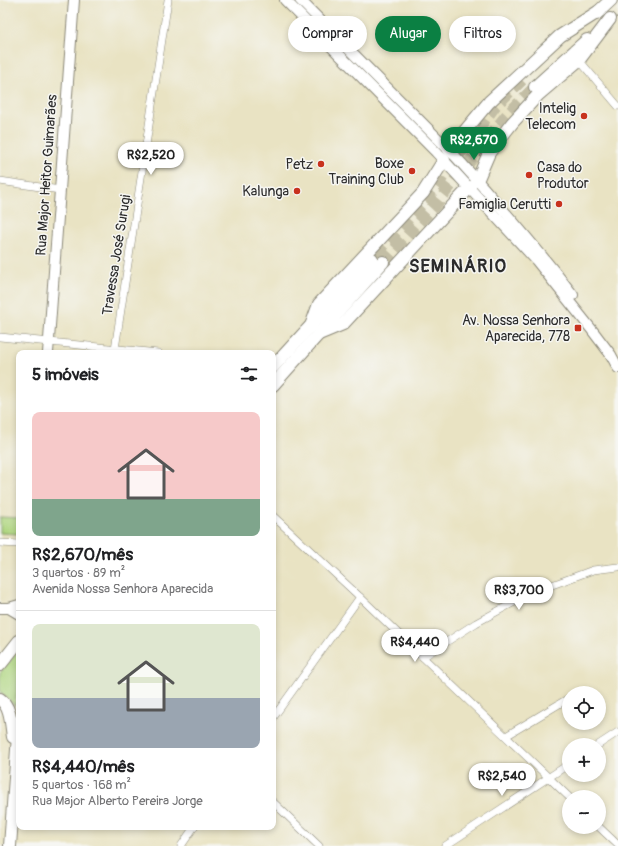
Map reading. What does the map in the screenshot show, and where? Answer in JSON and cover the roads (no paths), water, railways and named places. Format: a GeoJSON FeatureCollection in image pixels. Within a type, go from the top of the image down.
{"type":"FeatureCollection","features":[{"type":"Feature","properties":{"kind":"main road","name":"Rua Major Heitor Guimarães"},"geometry":{"type":"LineString","coordinates":[[48,350],[74,0]]}},
{"type":"Feature","properties":{"kind":"main road"},"geometry":{"type":"LineString","coordinates":[[285,0],[403,117],[446,155]]}},
{"type":"Feature","properties":{"kind":"main road"},"geometry":{"type":"LineString","coordinates":[[300,0],[546,259],[616,353],[618,368]]}},
{"type":"Feature","properties":{"kind":"main road"},"geometry":{"type":"LineString","coordinates":[[522,80],[611,0]]}},
{"type":"Feature","properties":{"kind":"main road"},"geometry":{"type":"LineString","coordinates":[[315,330],[319,304],[423,193],[446,155],[489,102],[560,36],[601,10]]}},
{"type":"Feature","properties":{"kind":"main road"},"geometry":{"type":"LineString","coordinates":[[276,364],[315,330],[343,324],[474,184],[489,153],[512,122],[538,95],[579,60],[614,16]]}},
{"type":"Feature","properties":{"kind":"main road"},"geometry":{"type":"LineString","coordinates":[[533,89],[614,16]]}},
{"type":"Feature","properties":{"kind":"main road"},"geometry":{"type":"LineString","coordinates":[[276,381],[315,330],[380,258]]}},
{"type":"Feature","properties":{"kind":"main road"},"geometry":{"type":"LineString","coordinates":[[0,665],[16,645]]}},
{"type":"Feature","properties":{"kind":"main road"},"geometry":{"type":"LineString","coordinates":[[0,699],[7,708],[10,716],[16,754],[10,846]]}},
{"type":"Feature","properties":{"kind":"street","name":"Travessa José Surugi"},"geometry":{"type":"LineString","coordinates":[[115,349],[168,0]]}},
{"type":"Feature","properties":{"kind":"street"},"geometry":{"type":"LineString","coordinates":[[579,60],[618,106]]}},
{"type":"Feature","properties":{"kind":"street"},"geometry":{"type":"LineString","coordinates":[[0,181],[60,190]]}},
{"type":"Feature","properties":{"kind":"street"},"geometry":{"type":"LineString","coordinates":[[0,337],[126,350]]}},
{"type":"Feature","properties":{"kind":"street"},"geometry":{"type":"LineString","coordinates":[[276,519],[562,790]]}},
{"type":"Feature","properties":{"kind":"street"},"geometry":{"type":"LineString","coordinates":[[0,542],[16,544]]}},
{"type":"Feature","properties":{"kind":"street"},"geometry":{"type":"LineString","coordinates":[[423,657],[476,623],[534,592],[593,570],[618,567]]}},
{"type":"Feature","properties":{"kind":"street"},"geometry":{"type":"LineString","coordinates":[[276,714],[360,597]]}},
{"type":"Feature","properties":{"kind":"street"},"geometry":{"type":"LineString","coordinates":[[506,736],[562,702]]}},
{"type":"Feature","properties":{"kind":"street"},"geometry":{"type":"LineString","coordinates":[[606,740],[618,732]]}},
{"type":"Feature","properties":{"kind":"street"},"geometry":{"type":"LineString","coordinates":[[445,846],[562,769]]}},
{"type":"Feature","properties":{"kind":"street"},"geometry":{"type":"LineString","coordinates":[[276,805],[319,846]]}},
{"type":"Feature","properties":{"kind":"street"},"geometry":{"type":"LineString","coordinates":[[181,846],[192,830]]}},
{"type":"Feature","properties":{"kind":"street"},"geometry":{"type":"LineString","coordinates":[[606,834],[618,845]]}},
{"type":"Feature","properties":{"kind":"tunnel"},"geometry":{"type":"LineString","coordinates":[[376,254],[428,197],[495,106],[522,80]]}},
{"type":"Feature","properties":{"kind":"tunnel"},"geometry":{"type":"LineString","coordinates":[[383,262],[436,204],[506,116],[533,89]]}},
{"type":"Feature","properties":{"kind":"place","name":"Intelig Telecom"},"geometry":{"type":"Point","coordinates":[584,116]}},
{"type":"Feature","properties":{"kind":"place","name":"Petz"},"geometry":{"type":"Point","coordinates":[321,164]}},
{"type":"Feature","properties":{"kind":"place","name":"Boxe Training Club"},"geometry":{"type":"Point","coordinates":[412,171]}},
{"type":"Feature","properties":{"kind":"place","name":"Casa do Produtor"},"geometry":{"type":"Point","coordinates":[529,175]}},
{"type":"Feature","properties":{"kind":"place","name":"Kalunga"},"geometry":{"type":"Point","coordinates":[297,191]}},
{"type":"Feature","properties":{"kind":"place","name":"Famiglia Cerutti"},"geometry":{"type":"Point","coordinates":[559,204]}},
{"type":"Feature","properties":{"kind":"place","name":"Av. Nossa Senhora Aparecida, 778"},"geometry":{"type":"Point","coordinates":[578,328]}},
{"type":"Feature","properties":{"kind":"district","name":"SEMINÁRIO"},"geometry":{"type":"Point","coordinates":[458,266]}}]}
